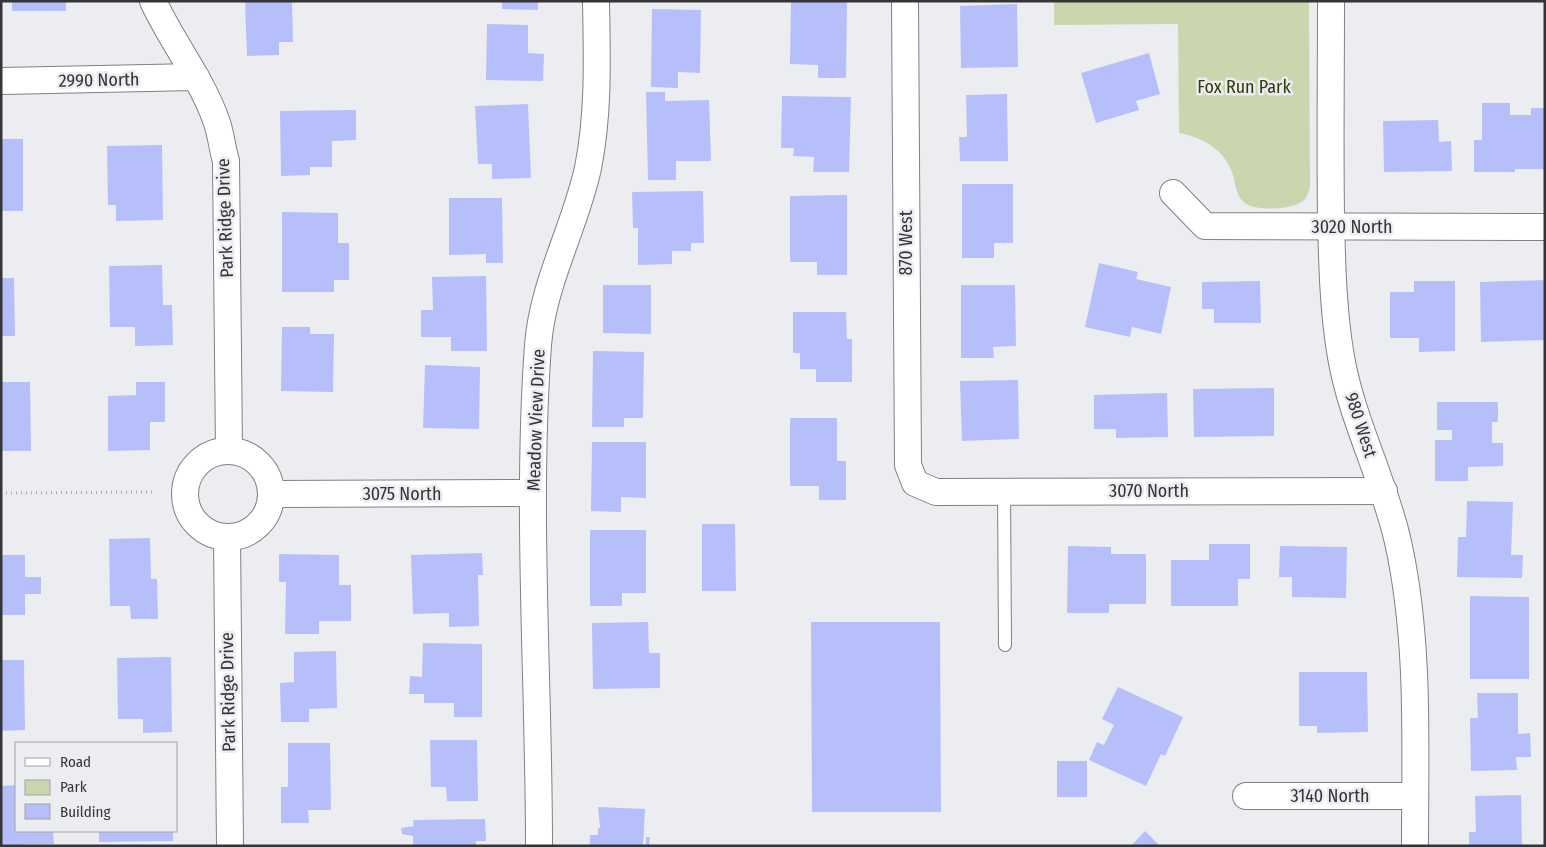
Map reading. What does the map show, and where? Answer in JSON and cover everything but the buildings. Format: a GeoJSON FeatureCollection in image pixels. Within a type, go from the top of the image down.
{"type":"FeatureCollection","features":[{"type":"Feature","properties":{"kind":"street","name":"Park Ridge Drive"},"geometry":{"type":"LineString","coordinates":[[154,1],[164,24],[196,77],[216,120],[226,161],[229,450]]}},
{"type":"Feature","properties":{"kind":"street","name":"Meadow View Drive"},"geometry":{"type":"LineString","coordinates":[[538,846],[533,493],[538,342],[549,283],[588,168],[597,102],[596,1]]}},
{"type":"Feature","properties":{"kind":"street","name":"870 West"},"geometry":{"type":"LineString","coordinates":[[904,1],[908,465],[916,483]]}},
{"type":"Feature","properties":{"kind":"street","name":"980 West"},"geometry":{"type":"LineString","coordinates":[[1331,1],[1334,293],[1341,358],[1357,418],[1384,491],[1398,542],[1410,608],[1414,662],[1415,846]]}},
{"type":"Feature","properties":{"kind":"street","name":"2990 North"},"geometry":{"type":"LineString","coordinates":[[1,82],[196,77]]}},
{"type":"Feature","properties":{"kind":"street","name":"3020 North"},"geometry":{"type":"LineString","coordinates":[[1173,193],[1205,226],[1545,227]]}},
{"type":"Feature","properties":{"kind":"street"},"geometry":{"type":"LineString","coordinates":[[229,450],[248,456],[264,468],[270,481],[272,494],[268,511],[259,525],[244,534],[227,538],[204,530],[188,511],[184,499],[189,475],[196,465],[205,457],[216,452],[229,450]]}},
{"type":"Feature","properties":{"kind":"street","name":"3070 North"},"geometry":{"type":"LineString","coordinates":[[916,483],[936,492],[1384,491]]}},
{"type":"Feature","properties":{"kind":"street","name":"3075 North"},"geometry":{"type":"LineString","coordinates":[[272,494],[533,493]]}},
{"type":"Feature","properties":{"kind":"street","name":"Park Ridge Drive"},"geometry":{"type":"LineString","coordinates":[[227,538],[230,846]]}},
{"type":"Feature","properties":{"kind":"street","name":"3140 North"},"geometry":{"type":"LineString","coordinates":[[1246,796],[1415,796]]}},
{"type":"Feature","properties":{"kind":"lane"},"geometry":{"type":"LineString","coordinates":[[1004,491],[1005,645]]}},
{"type":"Feature","properties":{"kind":"path"},"geometry":{"type":"LineString","coordinates":[[1,493],[156,492]]}},
{"type":"Feature","properties":{"kind":"green space","name":"Fox Run Park"},"geometry":{"type":"Polygon","coordinates":[[[1054,1],[1309,1],[1310,187],[1306,198],[1302,202],[1286,207],[1267,209],[1250,206],[1239,197],[1232,172],[1223,156],[1203,141],[1179,133],[1178,24],[1054,25],[1054,1]]]}}]}
